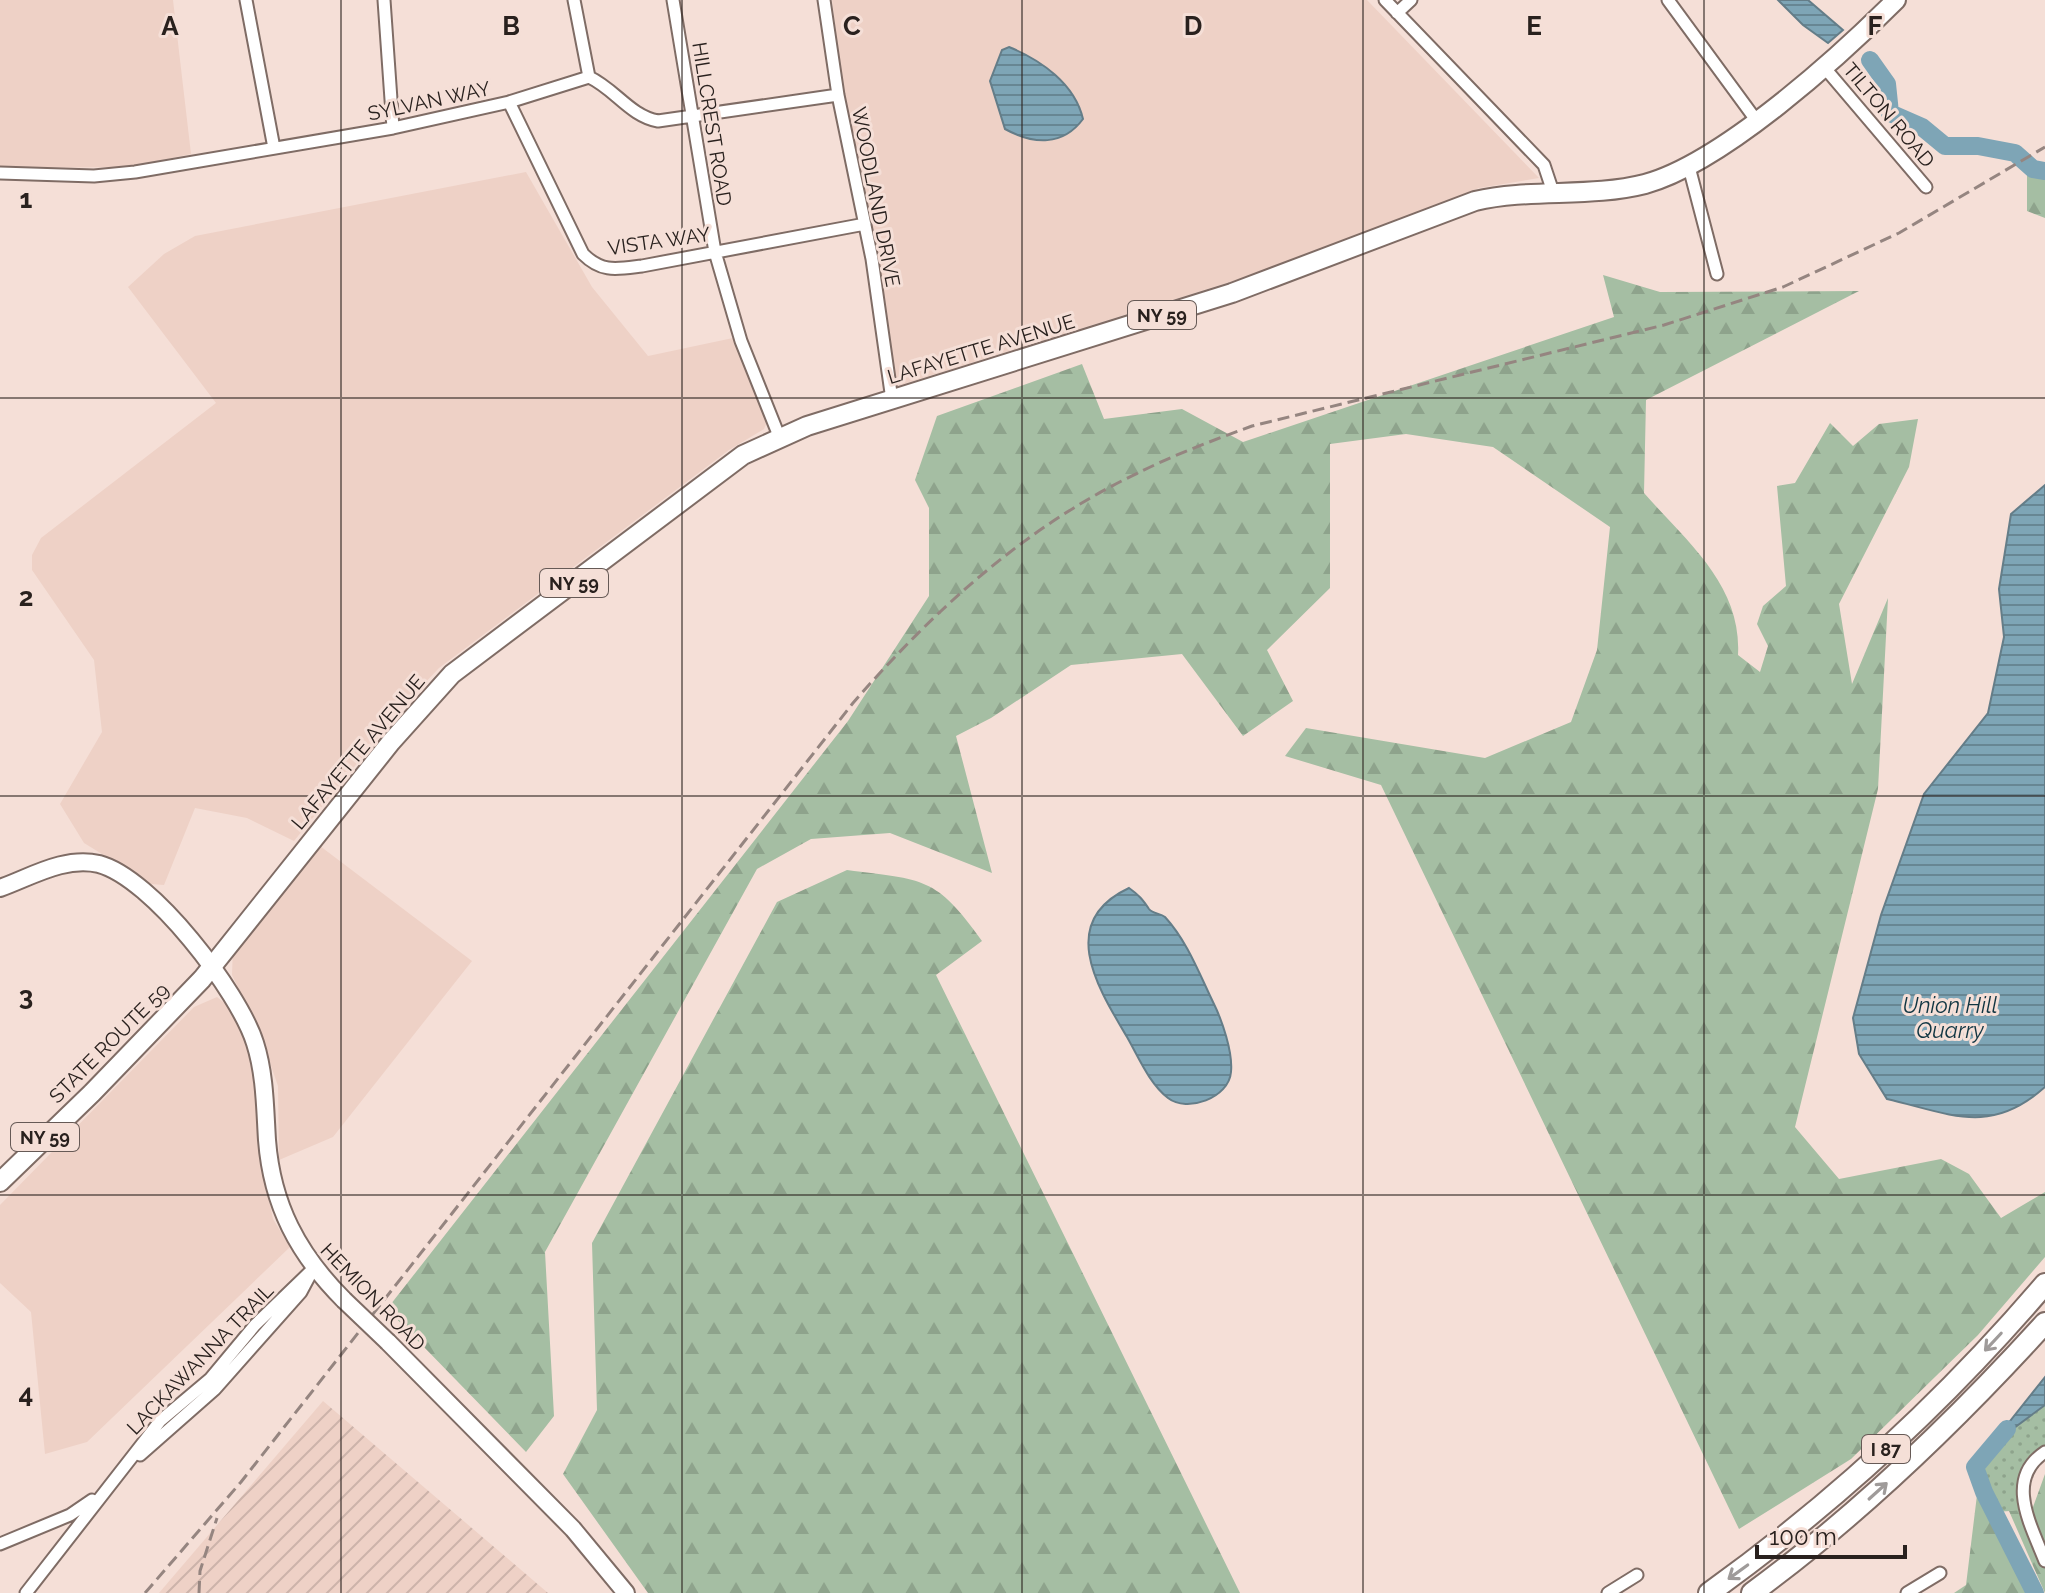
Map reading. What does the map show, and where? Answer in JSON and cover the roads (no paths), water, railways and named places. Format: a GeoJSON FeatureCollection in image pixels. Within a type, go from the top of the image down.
{"type":"FeatureCollection","features":[{"type":"Feature","properties":{"kind":"highway","name":"I 87"},"geometry":{"type":"LineString","coordinates":[[1709,1593],[1797,1528],[1878,1457],[1955,1383],[2045,1284]]}},
{"type":"Feature","properties":{"kind":"highway","name":"I 87"},"geometry":{"type":"LineString","coordinates":[[1752,1593],[1812,1547],[1925,1448],[2045,1323]]}},
{"type":"Feature","properties":{"kind":"main road","name":"LAFAYETTE AVENUE"},"geometry":{"type":"LineString","coordinates":[[212,965],[419,707],[452,674],[711,477],[779,436],[1232,293],[1475,201],[1512,193],[1602,191],[1646,183],[1689,167],[1824,67],[1896,0]]}},
{"type":"Feature","properties":{"kind":"main road","name":"STATE ROUTE 59"},"geometry":{"type":"LineString","coordinates":[[0,1182],[92,1093],[212,965]]}},
{"type":"Feature","properties":{"kind":"street"},"geometry":{"type":"LineString","coordinates":[[246,0],[274,148]]}},
{"type":"Feature","properties":{"kind":"street"},"geometry":{"type":"LineString","coordinates":[[384,0],[393,128]]}},
{"type":"Feature","properties":{"kind":"street"},"geometry":{"type":"LineString","coordinates":[[574,0],[589,77],[601,82],[641,118],[658,121],[838,95]]}},
{"type":"Feature","properties":{"kind":"street","name":"HILLCREST ROAD"},"geometry":{"type":"LineString","coordinates":[[673,0],[715,252],[741,341],[779,436]]}},
{"type":"Feature","properties":{"kind":"street","name":"WOODLAND DRIVE"},"geometry":{"type":"LineString","coordinates":[[824,0],[838,95],[865,224],[892,400]]}},
{"type":"Feature","properties":{"kind":"street"},"geometry":{"type":"LineString","coordinates":[[1385,0],[1544,165],[1553,192]]}},
{"type":"Feature","properties":{"kind":"street"},"geometry":{"type":"LineString","coordinates":[[1397,13],[1411,0]]}},
{"type":"Feature","properties":{"kind":"street"},"geometry":{"type":"LineString","coordinates":[[1668,0],[1756,120]]}},
{"type":"Feature","properties":{"kind":"street","name":"TILTON ROAD"},"geometry":{"type":"LineString","coordinates":[[1824,67],[1926,187]]}},
{"type":"Feature","properties":{"kind":"street","name":"SYLVAN WAY"},"geometry":{"type":"LineString","coordinates":[[0,173],[94,176],[274,148],[393,128],[509,102],[589,77]]}},
{"type":"Feature","properties":{"kind":"street","name":"VISTA WAY"},"geometry":{"type":"LineString","coordinates":[[509,102],[583,254],[596,267],[612,270],[865,224]]}},
{"type":"Feature","properties":{"kind":"street"},"geometry":{"type":"LineString","coordinates":[[1689,167],[1717,274]]}},
{"type":"Feature","properties":{"kind":"street","name":"HEMION ROAD"},"geometry":{"type":"LineString","coordinates":[[0,888],[67,863],[100,864],[120,874],[145,893],[212,965],[238,1004],[256,1046],[276,1195],[294,1239],[313,1269],[573,1529],[626,1593]]}},
{"type":"Feature","properties":{"kind":"street","name":"LACKAWANNA TRAIL"},"geometry":{"type":"LineString","coordinates":[[26,1593],[160,1421],[210,1379],[255,1325],[313,1269]]}},
{"type":"Feature","properties":{"kind":"street"},"geometry":{"type":"LineString","coordinates":[[2045,1452],[2034,1459],[2024,1474],[2021,1490],[2045,1561]]}},
{"type":"Feature","properties":{"kind":"street","name":"LACKAWANNA TRAIL"},"geometry":{"type":"LineString","coordinates":[[0,1544],[70,1515],[103,1493]]}},
{"type":"Feature","properties":{"kind":"street"},"geometry":{"type":"LineString","coordinates":[[34,1530],[55,1533],[58,1550]]}},
{"type":"Feature","properties":{"kind":"street"},"geometry":{"type":"LineString","coordinates":[[1907,1593],[1940,1573]]}},
{"type":"Feature","properties":{"kind":"street"},"geometry":{"type":"LineString","coordinates":[[1608,1593],[1637,1575]]}},
{"type":"Feature","properties":{"kind":"water"},"geometry":{"type":"Polygon","coordinates":[[[1778,0],[1808,0],[1843,30],[1828,43],[1803,25],[1778,0]]]}},
{"type":"Feature","properties":{"kind":"water"},"geometry":{"type":"Polygon","coordinates":[[[1009,47],[1044,66],[1065,84],[1083,119],[1075,128],[1047,140],[1027,138],[1005,129],[990,81],[1002,50],[1009,47]]]}},
{"type":"Feature","properties":{"kind":"water","name":"Union Hill Quarry"},"geometry":{"type":"Polygon","coordinates":[[[2045,485],[2045,1087],[2006,1112],[1988,1116],[1951,1115],[1887,1099],[1859,1054],[1853,1018],[1881,915],[1924,794],[1988,713],[2004,637],[1999,589],[2011,514],[2045,485]]]}},
{"type":"Feature","properties":{"kind":"water"},"geometry":{"type":"Polygon","coordinates":[[[1129,888],[1151,911],[1165,917],[1180,936],[1223,1027],[1231,1072],[1223,1089],[1206,1100],[1186,1104],[1176,1102],[1161,1092],[1145,1070],[1096,977],[1090,957],[1089,937],[1094,919],[1107,902],[1129,888]]]}},
{"type":"Feature","properties":{"kind":"water"},"geometry":{"type":"Polygon","coordinates":[[[2045,1377],[2045,1405],[1991,1445],[2045,1377]]]}},
{"type":"Feature","properties":{"kind":"waterway"},"geometry":{"type":"LineString","coordinates":[[1870,60],[1887,84],[1890,113],[1922,127],[1945,146],[1978,146],[2015,153],[2033,169],[2045,171]]}},
{"type":"Feature","properties":{"kind":"waterway"},"geometry":{"type":"LineString","coordinates":[[2007,1429],[1975,1467],[1984,1492],[2035,1593]]}},
{"type":"Feature","properties":{"kind":"railway"},"geometry":{"type":"LineString","coordinates":[[145,1593],[241,1482],[853,703],[916,635],[984,572],[1059,517],[1099,493],[1181,453],[1252,426],[1664,325],[1783,287],[1899,233],[2045,147]]}},
{"type":"Feature","properties":{"kind":"railway"},"geometry":{"type":"LineString","coordinates":[[199,1593],[200,1571],[217,1518]]}}]}
